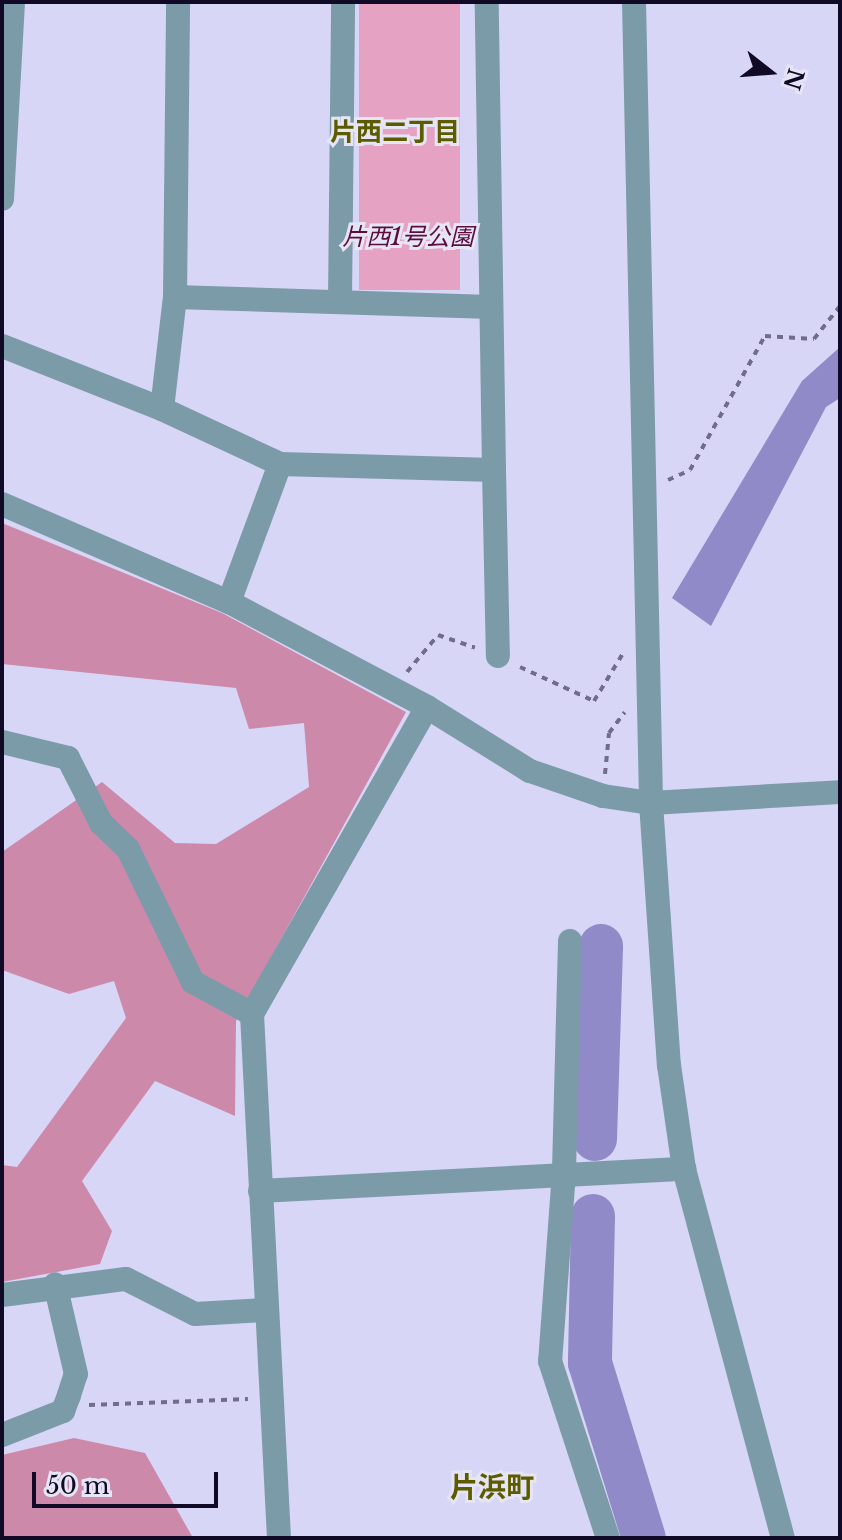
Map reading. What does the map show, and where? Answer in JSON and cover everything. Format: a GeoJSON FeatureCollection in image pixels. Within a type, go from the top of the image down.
{"type":"FeatureCollection","features":[{"type":"Feature","properties":{"kind":"street"},"geometry":{"type":"LineString","coordinates":[[2,199],[13,2]]}},
{"type":"Feature","properties":{"kind":"street"},"geometry":{"type":"LineString","coordinates":[[162,409],[175,297],[178,2]]}},
{"type":"Feature","properties":{"kind":"street"},"geometry":{"type":"LineString","coordinates":[[340,300],[343,2]]}},
{"type":"Feature","properties":{"kind":"street"},"geometry":{"type":"LineString","coordinates":[[487,2],[498,656]]}},
{"type":"Feature","properties":{"kind":"street"},"geometry":{"type":"LineString","coordinates":[[634,2],[651,803],[669,1065],[684,1169],[783,1538]]}},
{"type":"Feature","properties":{"kind":"street"},"geometry":{"type":"LineString","coordinates":[[175,297],[491,307]]}},
{"type":"Feature","properties":{"kind":"street"},"geometry":{"type":"LineString","coordinates":[[2,346],[162,409],[280,464],[494,470]]}},
{"type":"Feature","properties":{"kind":"street"},"geometry":{"type":"LineString","coordinates":[[229,602],[280,464]]}},
{"type":"Feature","properties":{"kind":"street"},"geometry":{"type":"LineString","coordinates":[[2,504],[229,602],[427,707],[530,771],[603,796],[651,803],[840,792]]}},
{"type":"Feature","properties":{"kind":"street"},"geometry":{"type":"LineString","coordinates":[[279,1538],[264,1310],[252,1014],[427,707]]}},
{"type":"Feature","properties":{"kind":"street"},"geometry":{"type":"LineString","coordinates":[[2,742],[68,758],[101,823],[128,849],[193,982],[252,1014]]}},
{"type":"Feature","properties":{"kind":"street"},"geometry":{"type":"LineString","coordinates":[[570,941],[564,1172],[550,1361],[608,1538]]}},
{"type":"Feature","properties":{"kind":"street"},"geometry":{"type":"LineString","coordinates":[[260,1191],[564,1172],[684,1169]]}},
{"type":"Feature","properties":{"kind":"street"},"geometry":{"type":"LineString","coordinates":[[2,1295],[55,1284],[126,1279],[195,1314],[264,1310]]}},
{"type":"Feature","properties":{"kind":"street"},"geometry":{"type":"LineString","coordinates":[[2,1435],[63,1411],[69,1395],[76,1374],[55,1284]]}},
{"type":"Feature","properties":{"kind":"path"},"geometry":{"type":"LineString","coordinates":[[645,490],[690,470],[765,336],[814,339],[840,306]]}},
{"type":"Feature","properties":{"kind":"path"},"geometry":{"type":"LineString","coordinates":[[393,688],[438,635],[498,656],[594,701],[626,648],[626,664]]}},
{"type":"Feature","properties":{"kind":"path"},"geometry":{"type":"LineString","coordinates":[[603,796],[609,733],[626,710]]}},
{"type":"Feature","properties":{"kind":"path"},"geometry":{"type":"LineString","coordinates":[[69,1395],[91,1406],[270,1398]]}},
{"type":"Feature","properties":{"kind":"green space","name":"片西1号公園"},"geometry":{"type":"Polygon","coordinates":[[[359,2],[460,2],[460,290],[359,290],[359,2]]]}},
{"type":"Feature","properties":{"kind":"shaded area"},"geometry":{"type":"Polygon","coordinates":[[[840,347],[840,398],[826,407],[711,626],[672,598],[802,381],[840,347]]]}},
{"type":"Feature","properties":{"kind":"shaded area"},"geometry":{"type":"Polygon","coordinates":[[[2,523],[222,613],[406,712],[236,1021],[235,1116],[155,1081],[82,1181],[112,1231],[100,1264],[2,1282],[2,1165],[17,1167],[126,1018],[114,981],[69,994],[2,970],[2,852],[102,782],[175,843],[216,844],[309,787],[304,723],[249,729],[236,688],[2,664],[2,523]]]}},
{"type":"Feature","properties":{"kind":"shaded area"},"geometry":{"type":"Polygon","coordinates":[[[74,1438],[145,1453],[193,1538],[2,1538],[2,1455],[74,1438]]]}},
{"type":"Feature","properties":{"kind":"waterway"},"geometry":{"type":"LineString","coordinates":[[595,1139],[601,946]]}},
{"type":"Feature","properties":{"kind":"waterway"},"geometry":{"type":"LineString","coordinates":[[593,1216],[590,1363],[644,1538]]}},
{"type":"Feature","properties":{"kind":"district","name":"片西二丁目"},"geometry":{"type":"Point","coordinates":[395,133]}},
{"type":"Feature","properties":{"kind":"district","name":"片浜町"},"geometry":{"type":"Point","coordinates":[492,1488]}}]}
